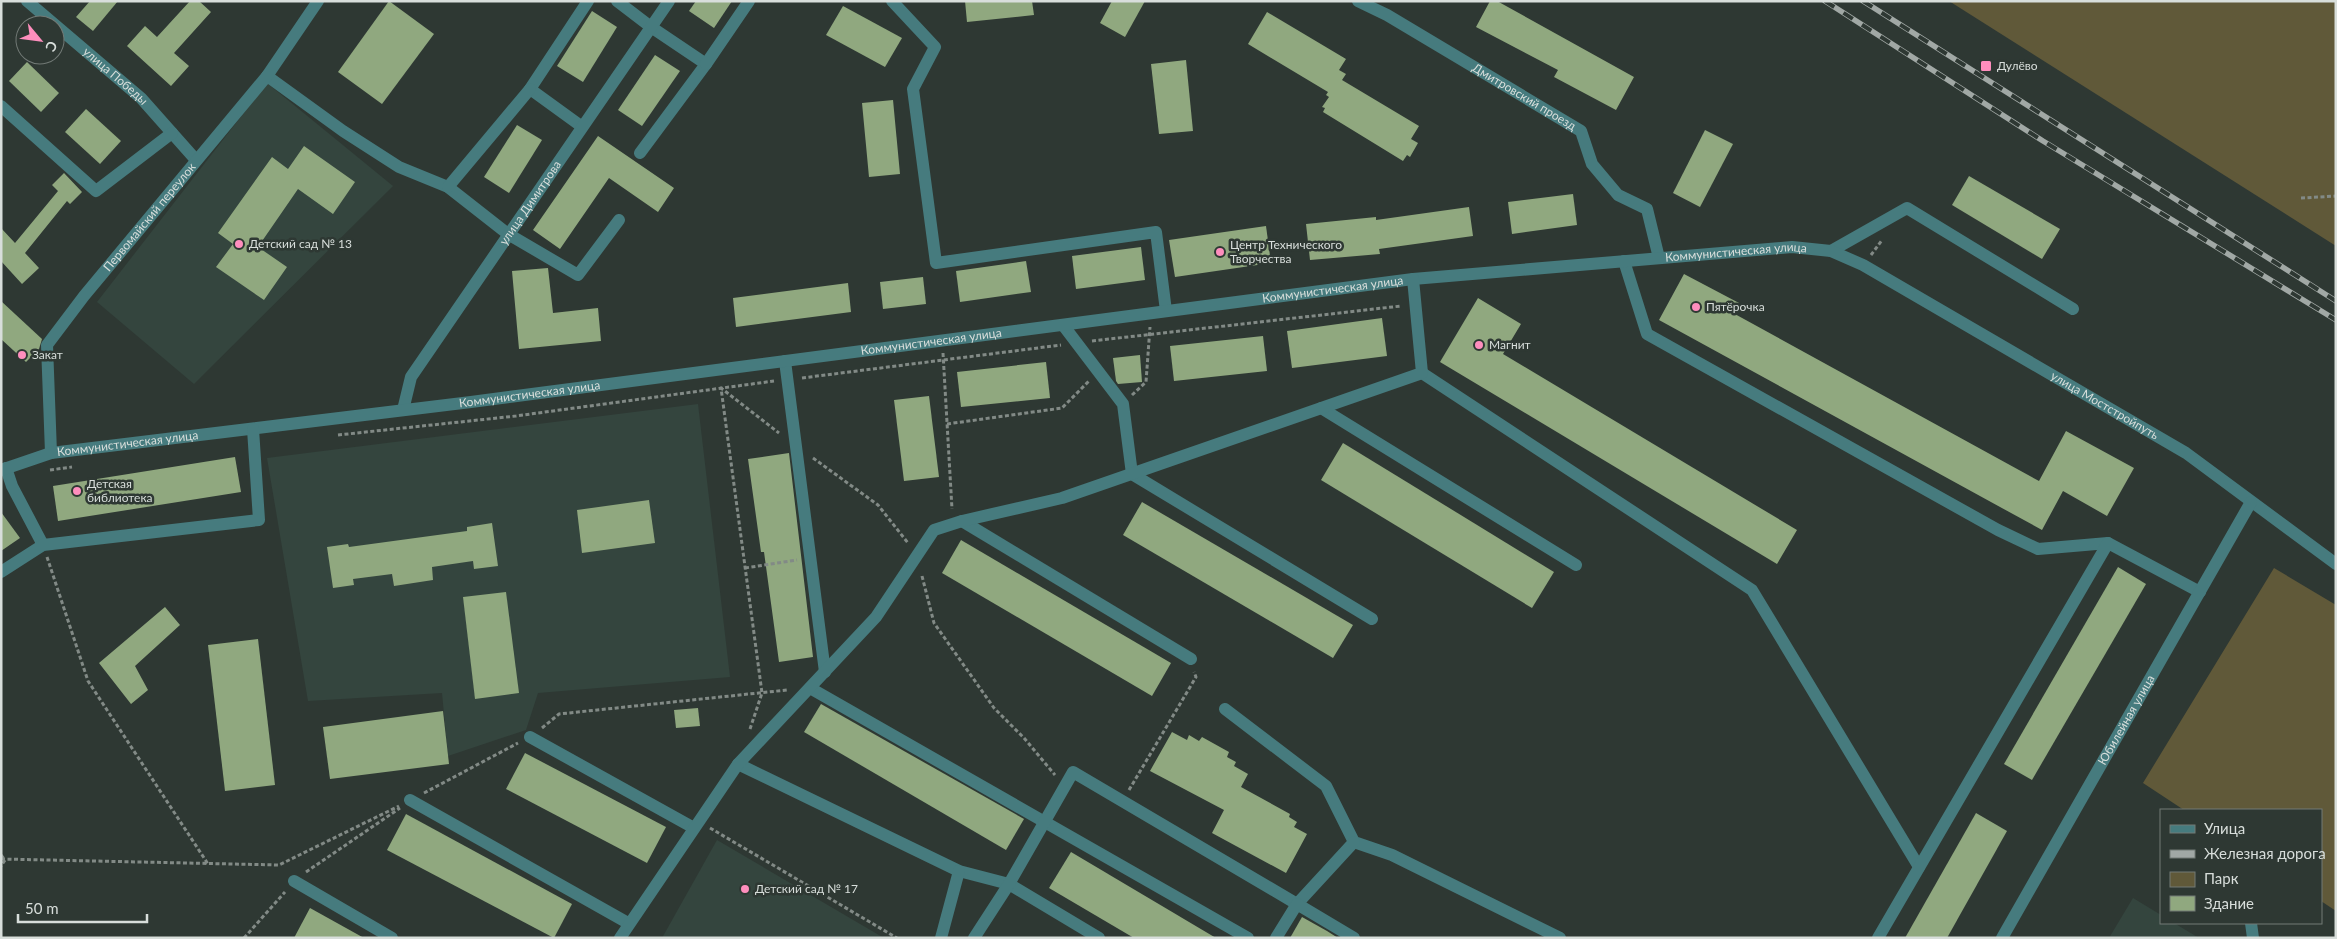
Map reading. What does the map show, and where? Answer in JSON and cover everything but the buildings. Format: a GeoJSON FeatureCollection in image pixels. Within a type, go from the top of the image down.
{"type":"FeatureCollection","features":[{"type":"Feature","properties":{"kind":"street","name":"улица Победы"},"geometry":{"type":"LineString","coordinates":[[27,1],[141,98],[196,160]]}},
{"type":"Feature","properties":{"kind":"street","name":"Первомайский переулок"},"geometry":{"type":"LineString","coordinates":[[51,453],[47,345],[84,296],[267,76],[318,1]]}},
{"type":"Feature","properties":{"kind":"street"},"geometry":{"type":"LineString","coordinates":[[448,187],[530,89],[588,1]]}},
{"type":"Feature","properties":{"kind":"street"},"geometry":{"type":"LineString","coordinates":[[616,1],[650,27],[706,64]]}},
{"type":"Feature","properties":{"kind":"street","name":"улица Димитрова"},"geometry":{"type":"LineString","coordinates":[[403,410],[411,377],[581,126],[669,1]]}},
{"type":"Feature","properties":{"kind":"street"},"geometry":{"type":"LineString","coordinates":[[640,153],[706,64],[749,1]]}},
{"type":"Feature","properties":{"kind":"street"},"geometry":{"type":"LineString","coordinates":[[892,1],[935,47],[913,89],[936,263],[1156,232],[1166,311]]}},
{"type":"Feature","properties":{"kind":"street","name":"Дмитровский проезд"},"geometry":{"type":"LineString","coordinates":[[1358,1],[1387,15],[1581,131],[1592,164],[1618,195],[1647,209],[1659,258]]}},
{"type":"Feature","properties":{"kind":"street"},"geometry":{"type":"LineString","coordinates":[[267,76],[343,131],[399,167],[448,187],[508,234],[578,275],[619,220]]}},
{"type":"Feature","properties":{"kind":"street"},"geometry":{"type":"LineString","coordinates":[[530,89],[581,126]]}},
{"type":"Feature","properties":{"kind":"street"},"geometry":{"type":"LineString","coordinates":[[1,106],[96,191],[172,133]]}},
{"type":"Feature","properties":{"kind":"street"},"geometry":{"type":"LineString","coordinates":[[1831,251],[1907,208],[2073,309]]}},
{"type":"Feature","properties":{"kind":"street","name":"Коммунистическая улица"},"geometry":{"type":"LineString","coordinates":[[3,469],[51,453],[403,410],[1413,279],[1792,247],[1831,251],[1863,265]]}},
{"type":"Feature","properties":{"kind":"street"},"geometry":{"type":"LineString","coordinates":[[1624,261],[1647,334],[1998,530],[2038,549],[2108,542],[2200,592]]}},
{"type":"Feature","properties":{"kind":"street","name":"улица Мостстройпуть"},"geometry":{"type":"LineString","coordinates":[[1863,265],[2186,453],[2336,564]]}},
{"type":"Feature","properties":{"kind":"street"},"geometry":{"type":"LineString","coordinates":[[1413,279],[1422,372]]}},
{"type":"Feature","properties":{"kind":"street"},"geometry":{"type":"LineString","coordinates":[[1063,325],[1123,404],[1132,474]]}},
{"type":"Feature","properties":{"kind":"street"},"geometry":{"type":"LineString","coordinates":[[785,361],[825,672]]}},
{"type":"Feature","properties":{"kind":"street"},"geometry":{"type":"LineString","coordinates":[[1422,372],[1752,590],[1919,867]]}},
{"type":"Feature","properties":{"kind":"street"},"geometry":{"type":"LineString","coordinates":[[620,938],[628,923],[738,764],[876,617],[934,530],[957,522],[1062,498],[1422,372]]}},
{"type":"Feature","properties":{"kind":"street"},"geometry":{"type":"LineString","coordinates":[[1321,408],[1576,565]]}},
{"type":"Feature","properties":{"kind":"street"},"geometry":{"type":"LineString","coordinates":[[1,572],[43,545],[259,520],[253,428]]}},
{"type":"Feature","properties":{"kind":"street"},"geometry":{"type":"LineString","coordinates":[[3,469],[43,545]]}},
{"type":"Feature","properties":{"kind":"street"},"geometry":{"type":"LineString","coordinates":[[1132,474],[1372,618]]}},
{"type":"Feature","properties":{"kind":"street","name":"Юбилейная улица"},"geometry":{"type":"LineString","coordinates":[[2002,938],[2252,502]]}},
{"type":"Feature","properties":{"kind":"street"},"geometry":{"type":"LineString","coordinates":[[957,522],[1191,659]]}},
{"type":"Feature","properties":{"kind":"street"},"geometry":{"type":"LineString","coordinates":[[1878,938],[2108,542]]}},
{"type":"Feature","properties":{"kind":"street"},"geometry":{"type":"LineString","coordinates":[[810,688],[1248,938]]}},
{"type":"Feature","properties":{"kind":"street"},"geometry":{"type":"LineString","coordinates":[[1225,709],[1326,786],[1354,842],[1392,855],[1560,938]]}},
{"type":"Feature","properties":{"kind":"street"},"geometry":{"type":"LineString","coordinates":[[530,737],[694,828]]}},
{"type":"Feature","properties":{"kind":"street"},"geometry":{"type":"LineString","coordinates":[[738,764],[959,871],[1009,884],[1099,938]]}},
{"type":"Feature","properties":{"kind":"street"},"geometry":{"type":"LineString","coordinates":[[974,938],[1009,884],[1073,772],[1354,938]]}},
{"type":"Feature","properties":{"kind":"street"},"geometry":{"type":"LineString","coordinates":[[410,800],[628,923]]}},
{"type":"Feature","properties":{"kind":"street"},"geometry":{"type":"LineString","coordinates":[[1276,938],[1297,904],[1354,842]]}},
{"type":"Feature","properties":{"kind":"street"},"geometry":{"type":"LineString","coordinates":[[941,938],[959,871]]}},
{"type":"Feature","properties":{"kind":"street"},"geometry":{"type":"LineString","coordinates":[[294,882],[392,938]]}},
{"type":"Feature","properties":{"kind":"street"},"geometry":{"type":"LineString","coordinates":[[2250,924],[2253,938]]}},
{"type":"Feature","properties":{"kind":"path"},"geometry":{"type":"LineString","coordinates":[[2301,198],[2336,196]]}},
{"type":"Feature","properties":{"kind":"path"},"geometry":{"type":"LineString","coordinates":[[796,379],[1077,343],[1415,304]]}},
{"type":"Feature","properties":{"kind":"path"},"geometry":{"type":"LineString","coordinates":[[1123,404],[1146,382],[1151,313]]}},
{"type":"Feature","properties":{"kind":"path"},"geometry":{"type":"LineString","coordinates":[[943,340],[947,424],[957,522]]}},
{"type":"Feature","properties":{"kind":"path"},"geometry":{"type":"LineString","coordinates":[[947,424],[1062,408],[1098,371]]}},
{"type":"Feature","properties":{"kind":"path"},"geometry":{"type":"LineString","coordinates":[[332,435],[516,416],[782,380]]}},
{"type":"Feature","properties":{"kind":"path"},"geometry":{"type":"LineString","coordinates":[[721,388],[796,446],[878,505],[917,556],[934,623],[994,708],[1024,738],[1065,787]]}},
{"type":"Feature","properties":{"kind":"path"},"geometry":{"type":"LineString","coordinates":[[721,388],[762,693],[747,738]]}},
{"type":"Feature","properties":{"kind":"path"},"geometry":{"type":"LineString","coordinates":[[40,471],[79,466]]}},
{"type":"Feature","properties":{"kind":"path"},"geometry":{"type":"LineString","coordinates":[[43,545],[88,680],[208,864]]}},
{"type":"Feature","properties":{"kind":"path"},"geometry":{"type":"LineString","coordinates":[[745,568],[810,558]]}},
{"type":"Feature","properties":{"kind":"path"},"geometry":{"type":"LineString","coordinates":[[1123,802],[1196,677],[1191,659]]}},
{"type":"Feature","properties":{"kind":"path"},"geometry":{"type":"LineString","coordinates":[[3,860],[279,865],[410,800],[530,737],[559,714],[810,688]]}},
{"type":"Feature","properties":{"kind":"path"},"geometry":{"type":"LineString","coordinates":[[244,938],[294,882],[410,800]]}},
{"type":"Feature","properties":{"kind":"path"},"geometry":{"type":"LineString","coordinates":[[708,827],[896,938]]}},
{"type":"Feature","properties":{"kind":"path"},"geometry":{"type":"LineString","coordinates":[[1,855],[3,860],[1,866]]}},
{"type":"Feature","properties":{"kind":"shaded area","name":"Детский сад № 13"},"geometry":{"type":"Polygon","coordinates":[[[267,83],[393,186],[194,384],[97,302],[267,83]]]}},
{"type":"Feature","properties":{"kind":"shaded area"},"geometry":{"type":"Polygon","coordinates":[[[698,404],[730,677],[538,693],[526,730],[448,756],[442,693],[308,701],[267,458],[698,404]]]}},
{"type":"Feature","properties":{"kind":"shaded area","name":"Детский сад № 17"},"geometry":{"type":"Polygon","coordinates":[[[717,840],[884,938],[662,938],[717,840]]]}},
{"type":"Feature","properties":{"kind":"shaded area"},"geometry":{"type":"Polygon","coordinates":[[[2133,898],[2160,914],[2160,924],[2176,924],[2199,938],[2109,938],[2133,898]]]}},
{"type":"Feature","properties":{"kind":"green space"},"geometry":{"type":"Polygon","coordinates":[[[1949,1],[2336,1],[2336,246],[1949,1]]]}},
{"type":"Feature","properties":{"kind":"green space"},"geometry":{"type":"Polygon","coordinates":[[[2274,568],[2336,605],[2336,911],[2322,902],[2322,809],[2182,809],[2143,783],[2274,568]]]}},
{"type":"Feature","properties":{"kind":"railway"},"geometry":{"type":"LineString","coordinates":[[1825,1],[2043,141],[2336,320]]}},
{"type":"Feature","properties":{"kind":"railway"},"geometry":{"type":"LineString","coordinates":[[1863,1],[2336,301]]}},
{"type":"Feature","properties":{"kind":"place","name":"Дулёво"},"geometry":{"type":"Point","coordinates":[1986,66]}},
{"type":"Feature","properties":{"kind":"place","name":"Детский сад № 13"},"geometry":{"type":"Point","coordinates":[239,244]}},
{"type":"Feature","properties":{"kind":"place","name":"Центр Технического Творчества"},"geometry":{"type":"Point","coordinates":[1220,252]}},
{"type":"Feature","properties":{"kind":"place","name":"Пятёрочка"},"geometry":{"type":"Point","coordinates":[1696,307]}},
{"type":"Feature","properties":{"kind":"place","name":"Магнит"},"geometry":{"type":"Point","coordinates":[1479,345]}},
{"type":"Feature","properties":{"kind":"place","name":"Закат"},"geometry":{"type":"Point","coordinates":[22,355]}},
{"type":"Feature","properties":{"kind":"place","name":"Детская библиотека"},"geometry":{"type":"Point","coordinates":[77,491]}},
{"type":"Feature","properties":{"kind":"place","name":"Детский сад № 17"},"geometry":{"type":"Point","coordinates":[745,889]}}]}
